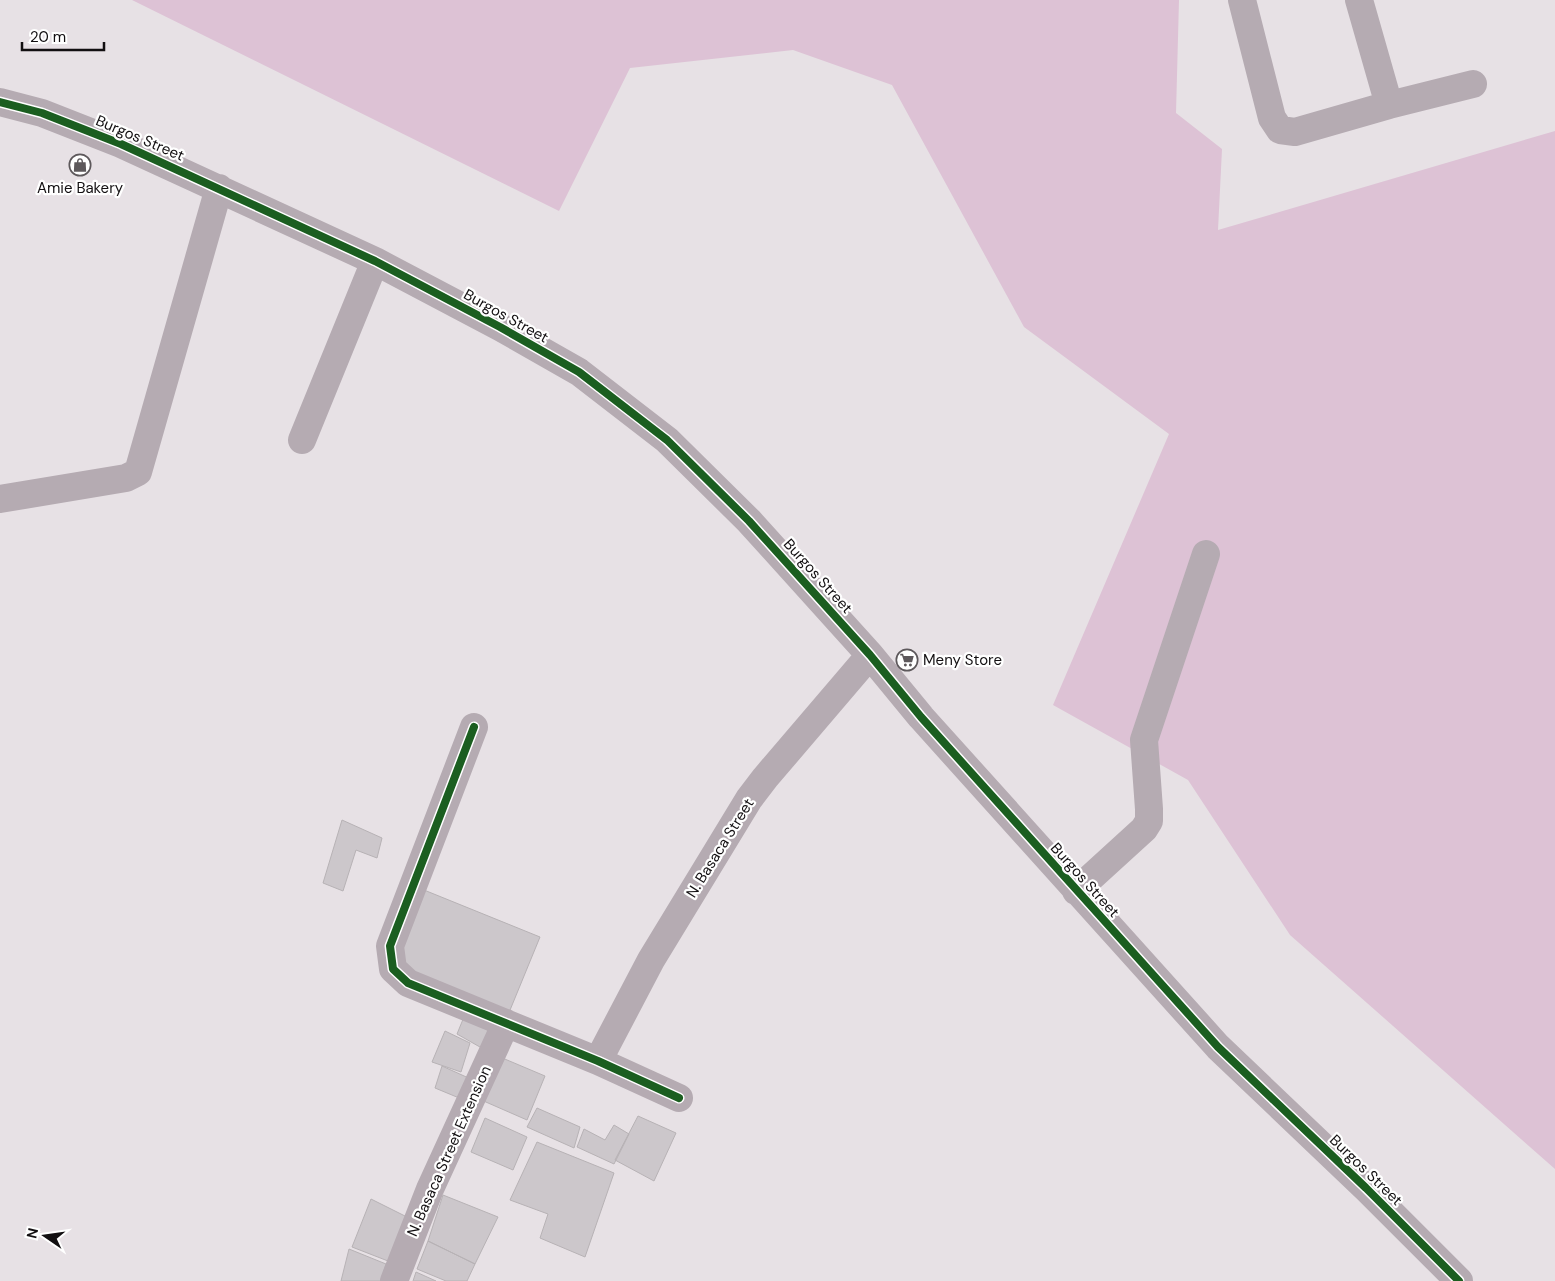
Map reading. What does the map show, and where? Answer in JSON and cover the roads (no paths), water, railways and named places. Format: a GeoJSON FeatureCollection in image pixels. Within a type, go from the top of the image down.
{"type":"FeatureCollection","features":[{"type":"Feature","properties":{"kind":"street"},"geometry":{"type":"LineString","coordinates":[[1242,0],[1272,118],[1280,130],[1295,132],[1389,105],[1473,84]]}},
{"type":"Feature","properties":{"kind":"street"},"geometry":{"type":"LineString","coordinates":[[1359,0],[1389,105]]}},
{"type":"Feature","properties":{"kind":"street","name":"Burgos Street"},"geometry":{"type":"LineString","coordinates":[[0,102],[42,113],[121,144],[374,261],[500,327],[579,372],[667,440],[749,521],[870,655],[920,717],[1218,1047],[1366,1188],[1459,1281]]}},
{"type":"Feature","properties":{"kind":"street"},"geometry":{"type":"LineString","coordinates":[[0,499],[126,478],[138,472],[219,188]]}},
{"type":"Feature","properties":{"kind":"street"},"geometry":{"type":"LineString","coordinates":[[302,440],[374,261]]}},
{"type":"Feature","properties":{"kind":"street"},"geometry":{"type":"LineString","coordinates":[[1076,891],[1144,829],[1149,821],[1144,740],[1206,554]]}},
{"type":"Feature","properties":{"kind":"street","name":"N. Basaca Street"},"geometry":{"type":"LineString","coordinates":[[598,1061],[651,960],[749,799],[771,770],[870,655]]}},
{"type":"Feature","properties":{"kind":"street"},"geometry":{"type":"LineString","coordinates":[[474,727],[390,946],[393,968],[408,983],[598,1061],[679,1098]]}},
{"type":"Feature","properties":{"kind":"street","name":"N. Basaca Street Extension"},"geometry":{"type":"LineString","coordinates":[[394,1281],[430,1189],[506,1023]]}},
{"type":"Feature","properties":{"kind":"place","name":"Amie Bakery"},"geometry":{"type":"Point","coordinates":[80,165]}},
{"type":"Feature","properties":{"kind":"place","name":"Meny Store"},"geometry":{"type":"Point","coordinates":[907,660]}}]}
